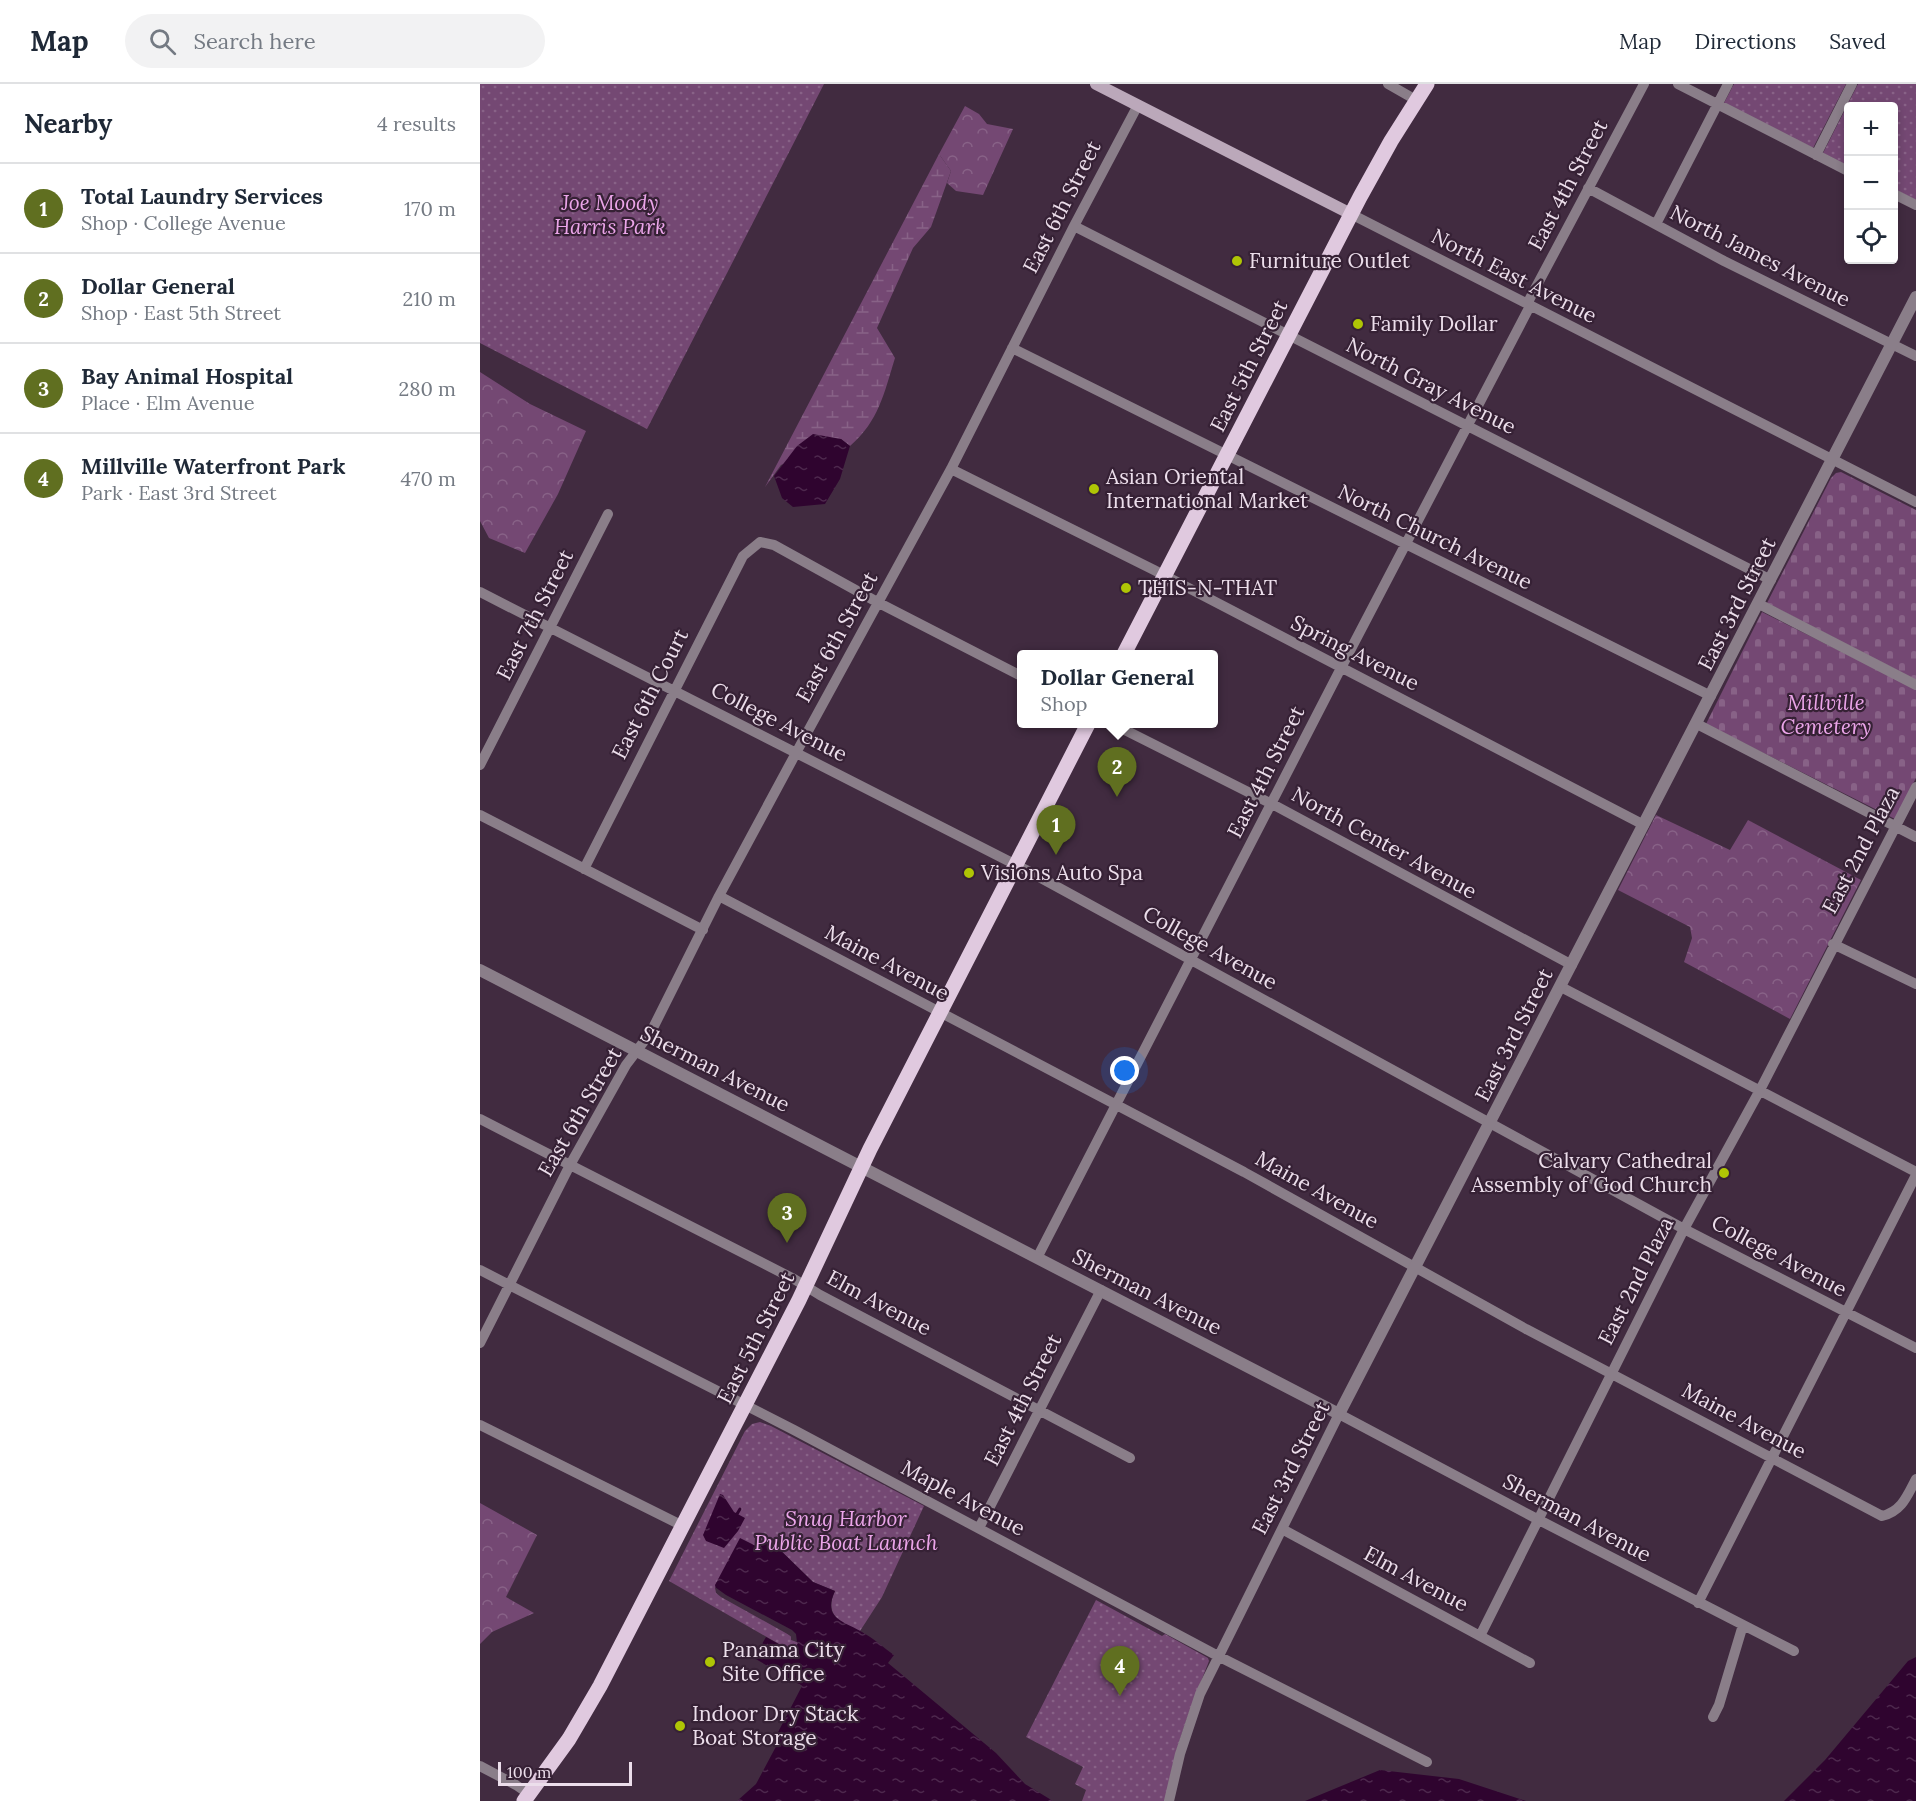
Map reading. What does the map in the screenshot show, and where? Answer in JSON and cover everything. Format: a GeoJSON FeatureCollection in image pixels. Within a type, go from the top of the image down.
{"type":"FeatureCollection","features":[{"type":"Feature","properties":{"kind":"main road","name":"North East Avenue"},"geometry":{"type":"LineString","coordinates":[[1096,84],[1117,89],[1138,105],[1350,214]]}},
{"type":"Feature","properties":{"kind":"main road","name":"East 5th Street"},"geometry":{"type":"LineString","coordinates":[[1126,650],[1350,214],[1427,84]]}},
{"type":"Feature","properties":{"kind":"main road","name":"East 5th Street"},"geometry":{"type":"LineString","coordinates":[[527,1798],[589,1705],[683,1526],[806,1287],[861,1167],[1085,728]]}},
{"type":"Feature","properties":{"kind":"street"},"geometry":{"type":"LineString","coordinates":[[1388,84],[1416,100]]}},
{"type":"Feature","properties":{"kind":"street","name":"East 4th Street"},"geometry":{"type":"LineString","coordinates":[[1037,1258],[1588,188],[1644,84]]}},
{"type":"Feature","properties":{"kind":"street"},"geometry":{"type":"LineString","coordinates":[[1678,84],[1844,169]]}},
{"type":"Feature","properties":{"kind":"street"},"geometry":{"type":"LineString","coordinates":[[1656,224],[1728,84]]}},
{"type":"Feature","properties":{"kind":"street"},"geometry":{"type":"LineString","coordinates":[[1816,155],[1852,84]]}},
{"type":"Feature","properties":{"kind":"street","name":"East 6th Street"},"geometry":{"type":"LineString","coordinates":[[480,1343],[570,1165],[626,1065],[651,1032],[719,896],[951,469],[1138,105]]}},
{"type":"Feature","properties":{"kind":"street","name":"North James Avenue"},"geometry":{"type":"LineString","coordinates":[[1588,188],[1724,261],[1916,356]]}},
{"type":"Feature","properties":{"kind":"street"},"geometry":{"type":"LineString","coordinates":[[1898,196],[1916,205]]}},
{"type":"Feature","properties":{"kind":"street","name":"North East Avenue"},"geometry":{"type":"LineString","coordinates":[[1350,214],[1916,501]]}},
{"type":"Feature","properties":{"kind":"street","name":"North Gray Avenue"},"geometry":{"type":"LineString","coordinates":[[1074,226],[1771,580]]}},
{"type":"Feature","properties":{"kind":"street","name":"East 3rd Street"},"geometry":{"type":"LineString","coordinates":[[1169,1801],[1194,1709],[1218,1656],[1416,1266],[1916,297]]}},
{"type":"Feature","properties":{"kind":"street","name":"North Church Avenue"},"geometry":{"type":"LineString","coordinates":[[1012,348],[1712,696]]}},
{"type":"Feature","properties":{"kind":"street","name":"Spring Avenue"},"geometry":{"type":"LineString","coordinates":[[951,469],[1164,576],[1644,825]]}},
{"type":"Feature","properties":{"kind":"street","name":"East 7th Street"},"geometry":{"type":"LineString","coordinates":[[480,765],[608,514]]}},
{"type":"Feature","properties":{"kind":"street","name":"East 6th Court"},"geometry":{"type":"LineString","coordinates":[[584,870],[673,690],[743,556],[760,543],[774,546],[879,603]]}},
{"type":"Feature","properties":{"kind":"street","name":"College Avenue"},"geometry":{"type":"LineString","coordinates":[[480,592],[1015,865],[1684,1229],[1916,1348]]}},
{"type":"Feature","properties":{"kind":"street"},"geometry":{"type":"LineString","coordinates":[[879,603],[1017,674]]}},
{"type":"Feature","properties":{"kind":"street"},"geometry":{"type":"LineString","coordinates":[[1759,604],[1916,685]]}},
{"type":"Feature","properties":{"kind":"street"},"geometry":{"type":"LineString","coordinates":[[1696,724],[1916,837]]}},
{"type":"Feature","properties":{"kind":"street","name":"North Center Avenue"},"geometry":{"type":"LineString","coordinates":[[1123,728],[1272,804],[1572,965]]}},
{"type":"Feature","properties":{"kind":"street","name":"East 2nd Plaza"},"geometry":{"type":"LineString","coordinates":[[1480,1636],[1684,1229],[1760,1090],[1916,786]]}},
{"type":"Feature","properties":{"kind":"street"},"geometry":{"type":"LineString","coordinates":[[480,815],[703,930]]}},
{"type":"Feature","properties":{"kind":"street","name":"Maine Avenue"},"geometry":{"type":"LineString","coordinates":[[719,896],[1244,1173],[1416,1266],[1526,1329],[1882,1516],[1894,1513],[1905,1500],[1916,1479]]}},
{"type":"Feature","properties":{"kind":"street"},"geometry":{"type":"LineString","coordinates":[[1833,944],[1916,984]]}},
{"type":"Feature","properties":{"kind":"street","name":"Sherman Avenue"},"geometry":{"type":"LineString","coordinates":[[480,970],[1794,1651]]}},
{"type":"Feature","properties":{"kind":"street"},"geometry":{"type":"LineString","coordinates":[[1561,987],[1916,1174],[1698,1603]]}},
{"type":"Feature","properties":{"kind":"street","name":"Elm Avenue"},"geometry":{"type":"LineString","coordinates":[[480,1119],[794,1279],[1130,1458]]}},
{"type":"Feature","properties":{"kind":"street","name":"Maple Avenue"},"geometry":{"type":"LineString","coordinates":[[480,1270],[745,1405],[1218,1656],[1427,1762]]}},
{"type":"Feature","properties":{"kind":"street","name":"East 4th Street"},"geometry":{"type":"LineString","coordinates":[[979,1528],[1101,1290]]}},
{"type":"Feature","properties":{"kind":"street"},"geometry":{"type":"LineString","coordinates":[[480,1425],[683,1526]]}},
{"type":"Feature","properties":{"kind":"street","name":"Elm Avenue"},"geometry":{"type":"LineString","coordinates":[[1282,1529],[1530,1663]]}},
{"type":"Feature","properties":{"kind":"street"},"geometry":{"type":"LineString","coordinates":[[1713,1717],[1719,1705],[1743,1626]]}},
{"type":"Feature","properties":{"kind":"street"},"geometry":{"type":"LineString","coordinates":[[480,1766],[516,1785],[527,1798]]}},
{"type":"Feature","properties":{"kind":"green space","name":"Joe Moody Harris Park"},"geometry":{"type":"Polygon","coordinates":[[[480,84],[824,84],[647,429],[480,343],[480,84]]]}},
{"type":"Feature","properties":{"kind":"green space"},"geometry":{"type":"Polygon","coordinates":[[[1734,84],[1846,84],[1813,148],[1724,103],[1734,84]]]}},
{"type":"Feature","properties":{"kind":"green space"},"geometry":{"type":"Polygon","coordinates":[[[1858,84],[1916,84],[1916,200],[1898,191],[1898,102],[1849,102],[1858,84]]]}},
{"type":"Feature","properties":{"kind":"green space"},"geometry":{"type":"Polygon","coordinates":[[[965,106],[979,114],[987,124],[1013,129],[983,195],[956,191],[947,183],[951,171],[939,154],[965,106]]]}},
{"type":"Feature","properties":{"kind":"green space"},"geometry":{"type":"Polygon","coordinates":[[[1844,112],[1844,164],[1823,153],[1844,112]]]}},
{"type":"Feature","properties":{"kind":"green space"},"geometry":{"type":"Polygon","coordinates":[[[939,154],[951,171],[931,227],[913,248],[877,328],[895,358],[884,395],[874,416],[868,427],[850,446],[841,439],[781,465],[765,487],[939,154]]]}},
{"type":"Feature","properties":{"kind":"green space"},"geometry":{"type":"Polygon","coordinates":[[[480,372],[530,404],[586,431],[558,494],[525,553],[489,538],[480,521],[480,372]]]}},
{"type":"Feature","properties":{"kind":"green space","name":"Millville Cemetery"},"geometry":{"type":"Polygon","coordinates":[[[1841,472],[1916,510],[1916,680],[1767,603],[1831,478],[1841,472]]]}},
{"type":"Feature","properties":{"kind":"green space","name":"Millville Cemetery"},"geometry":{"type":"Polygon","coordinates":[[[1762,612],[1916,689],[1916,778],[1895,819],[1706,724],[1762,612]]]}},
{"type":"Feature","properties":{"kind":"green space"},"geometry":{"type":"Polygon","coordinates":[[[1656,815],[1730,850],[1748,820],[1861,880],[1790,1019],[1684,962],[1692,938],[1690,927],[1618,890],[1656,815]]]}},
{"type":"Feature","properties":{"kind":"green space","name":"Snug Harbor Public Boat Launch"},"geometry":{"type":"Polygon","coordinates":[[[760,1422],[924,1506],[882,1597],[860,1631],[846,1625],[836,1617],[831,1606],[835,1591],[813,1582],[772,1542],[760,1549],[740,1539],[778,1625],[798,1643],[793,1652],[669,1581],[745,1431],[752,1424],[760,1422]]]}},
{"type":"Feature","properties":{"kind":"green space"},"geometry":{"type":"Polygon","coordinates":[[[480,1503],[537,1535],[506,1597],[534,1613],[492,1632],[480,1644],[480,1503]]]}},
{"type":"Feature","properties":{"kind":"green space"},"geometry":{"type":"Polygon","coordinates":[[[1096,1600],[1208,1658],[1209,1661],[1178,1747],[1166,1801],[1082,1801],[1086,1790],[1075,1784],[1083,1767],[1026,1737],[1096,1600]]]}},
{"type":"Feature","properties":{"kind":"water"},"geometry":{"type":"Polygon","coordinates":[[[813,434],[841,439],[850,446],[840,479],[825,504],[793,507],[782,498],[774,476],[797,446],[813,434]]]}},
{"type":"Feature","properties":{"kind":"water"},"geometry":{"type":"Polygon","coordinates":[[[720,1494],[734,1512],[745,1518],[724,1548],[706,1541],[703,1535],[720,1494]]]}},
{"type":"Feature","properties":{"kind":"water"},"geometry":{"type":"Polygon","coordinates":[[[740,1538],[760,1548],[765,1538],[813,1582],[835,1591],[831,1608],[837,1618],[866,1634],[894,1655],[888,1663],[996,1753],[1025,1784],[1053,1801],[737,1801],[756,1784],[780,1739],[776,1736],[802,1686],[754,1658],[766,1637],[793,1652],[798,1643],[794,1640],[793,1634],[716,1590],[715,1585],[740,1538]]]}},
{"type":"Feature","properties":{"kind":"water"},"geometry":{"type":"Polygon","coordinates":[[[1916,1657],[1916,1801],[1784,1801],[1825,1760],[1908,1661],[1916,1657]]]}},
{"type":"Feature","properties":{"kind":"water"},"geometry":{"type":"Polygon","coordinates":[[[1380,1770],[1459,1779],[1526,1801],[1305,1801],[1380,1770]]]}},
{"type":"Feature","properties":{"kind":"pier"},"geometry":{"type":"Polygon","coordinates":[[[715,1587],[792,1630],[796,1634],[797,1642],[791,1640],[791,1636],[721,1597],[716,1593],[715,1587]]]}},
{"type":"Feature","properties":{"kind":"waterway"},"geometry":{"type":"LineString","coordinates":[[737,1514],[740,1509]]}},
{"type":"Feature","properties":{"kind":"place","name":"Furniture Outlet"},"geometry":{"type":"Point","coordinates":[1237,261]}},
{"type":"Feature","properties":{"kind":"place","name":"Family Dollar"},"geometry":{"type":"Point","coordinates":[1358,324]}},
{"type":"Feature","properties":{"kind":"place","name":"Asian Oriental International Market"},"geometry":{"type":"Point","coordinates":[1094,489]}},
{"type":"Feature","properties":{"kind":"place","name":"THIS-N-THAT"},"geometry":{"type":"Point","coordinates":[1126,588]}},
{"type":"Feature","properties":{"kind":"place","name":"Dollar General"},"geometry":{"type":"Point","coordinates":[1117,797]}},
{"type":"Feature","properties":{"kind":"place","name":"Total Laundry Services"},"geometry":{"type":"Point","coordinates":[1056,855]}},
{"type":"Feature","properties":{"kind":"place","name":"Visions Auto Spa"},"geometry":{"type":"Point","coordinates":[969,873]}},
{"type":"Feature","properties":{"kind":"place","name":"Calvary Cathedral Assembly of God Church"},"geometry":{"type":"Point","coordinates":[1724,1173]}},
{"type":"Feature","properties":{"kind":"place","name":"Bay Animal Hospital"},"geometry":{"type":"Point","coordinates":[787,1243]}},
{"type":"Feature","properties":{"kind":"place","name":"Panama City Site Office"},"geometry":{"type":"Point","coordinates":[710,1662]}},
{"type":"Feature","properties":{"kind":"place","name":"Millville Waterfront Park"},"geometry":{"type":"Point","coordinates":[1120,1696]}},
{"type":"Feature","properties":{"kind":"place","name":"Indoor Dry Stack Boat Storage"},"geometry":{"type":"Point","coordinates":[680,1726]}}]}
